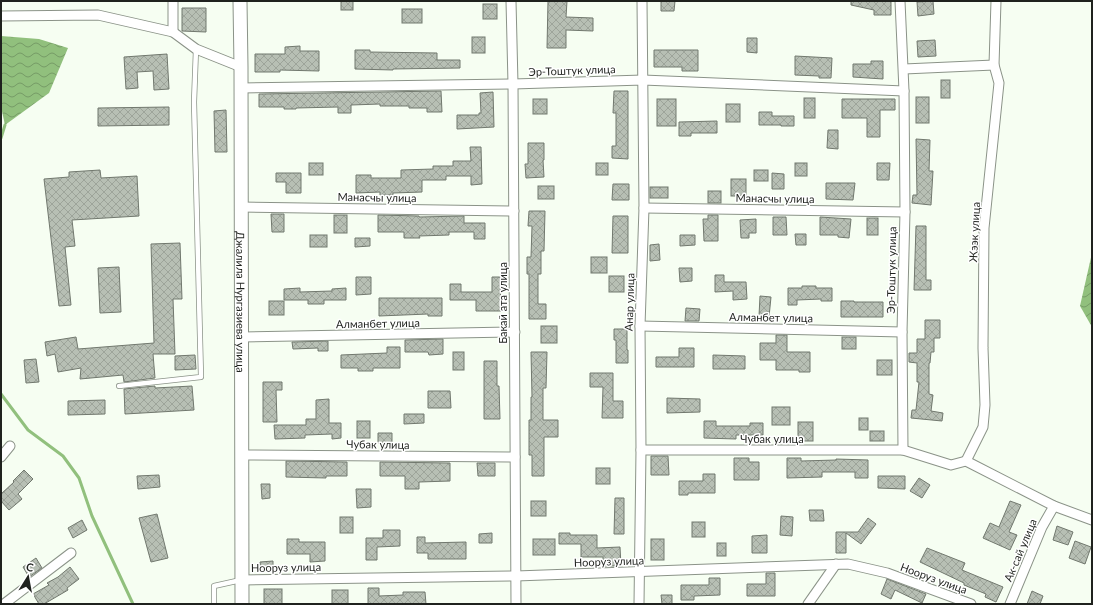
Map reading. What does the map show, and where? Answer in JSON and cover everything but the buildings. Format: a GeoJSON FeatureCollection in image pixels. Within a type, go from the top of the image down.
{"type":"FeatureCollection","features":[{"type":"Feature","properties":{"kind":"street"},"geometry":{"type":"LineString","coordinates":[[173,1],[173,32]]}},
{"type":"Feature","properties":{"kind":"street","name":"Джалила Нургазиева улица"},"geometry":{"type":"LineString","coordinates":[[240,1],[242,604]]}},
{"type":"Feature","properties":{"kind":"street","name":"Бакай ата улица"},"geometry":{"type":"LineString","coordinates":[[511,1],[513,84],[516,604]]}},
{"type":"Feature","properties":{"kind":"street","name":"Анар улица"},"geometry":{"type":"LineString","coordinates":[[639,604],[641,450],[640,326],[644,208],[642,1]]}},
{"type":"Feature","properties":{"kind":"street","name":"Эр-Тоштук улица"},"geometry":{"type":"LineString","coordinates":[[900,1],[904,69],[905,212],[902,332],[903,450]]}},
{"type":"Feature","properties":{"kind":"street","name":"Жээк улица"},"geometry":{"type":"LineString","coordinates":[[966,461],[983,426],[985,405],[983,348],[984,228],[999,83],[994,65],[996,1]]}},
{"type":"Feature","properties":{"kind":"street"},"geometry":{"type":"LineString","coordinates":[[1,16],[98,14],[173,32],[196,49],[241,67]]}},
{"type":"Feature","properties":{"kind":"street"},"geometry":{"type":"LineString","coordinates":[[904,69],[994,65]]}},
{"type":"Feature","properties":{"kind":"street","name":"Эр-Тоштук улица"},"geometry":{"type":"LineString","coordinates":[[241,88],[513,84],[643,80],[904,91]]}},
{"type":"Feature","properties":{"kind":"street","name":"Манасчы улица"},"geometry":{"type":"LineString","coordinates":[[240,207],[514,211]]}},
{"type":"Feature","properties":{"kind":"street","name":"Манасчы улица"},"geometry":{"type":"LineString","coordinates":[[644,208],[905,212]]}},
{"type":"Feature","properties":{"kind":"street","name":"Алманбет улица"},"geometry":{"type":"LineString","coordinates":[[640,326],[902,332]]}},
{"type":"Feature","properties":{"kind":"street","name":"Алманбет улица"},"geometry":{"type":"LineString","coordinates":[[241,337],[515,332]]}},
{"type":"Feature","properties":{"kind":"street"},"geometry":{"type":"LineString","coordinates":[[1,457],[10,446]]}},
{"type":"Feature","properties":{"kind":"street","name":"Чубак улица"},"geometry":{"type":"LineString","coordinates":[[641,450],[903,450]]}},
{"type":"Feature","properties":{"kind":"street"},"geometry":{"type":"LineString","coordinates":[[903,450],[951,465],[966,461],[1054,506],[1092,520]]}},
{"type":"Feature","properties":{"kind":"street","name":"Чубак улица"},"geometry":{"type":"LineString","coordinates":[[241,455],[515,457]]}},
{"type":"Feature","properties":{"kind":"street","name":"Ак-сай улица"},"geometry":{"type":"LineString","coordinates":[[1010,604],[1042,527],[1054,506]]}},
{"type":"Feature","properties":{"kind":"street"},"geometry":{"type":"LineString","coordinates":[[4,604],[71,553]]}},
{"type":"Feature","properties":{"kind":"street"},"geometry":{"type":"LineString","coordinates":[[808,604],[836,564]]}},
{"type":"Feature","properties":{"kind":"street","name":"Нооруз улица"},"geometry":{"type":"LineString","coordinates":[[242,580],[516,576],[848,564],[887,573],[971,604]]}},
{"type":"Feature","properties":{"kind":"lane"},"geometry":{"type":"LineString","coordinates":[[119,386],[201,377],[194,110],[196,49]]}},
{"type":"Feature","properties":{"kind":"lane"},"geometry":{"type":"LineString","coordinates":[[214,604],[214,586],[242,580]]}},
{"type":"Feature","properties":{"kind":"water"},"geometry":{"type":"Polygon","coordinates":[[[1,36],[39,39],[68,48],[49,93],[5,125],[1,107],[1,36]]]}},
{"type":"Feature","properties":{"kind":"water"},"geometry":{"type":"Polygon","coordinates":[[[1092,253],[1092,327],[1080,306],[1092,253]]]}},
{"type":"Feature","properties":{"kind":"waterway"},"geometry":{"type":"LineString","coordinates":[[1,138],[5,125]]}},
{"type":"Feature","properties":{"kind":"waterway"},"geometry":{"type":"LineString","coordinates":[[1,394],[28,430],[63,456],[79,478],[92,516],[133,604]]}}]}
